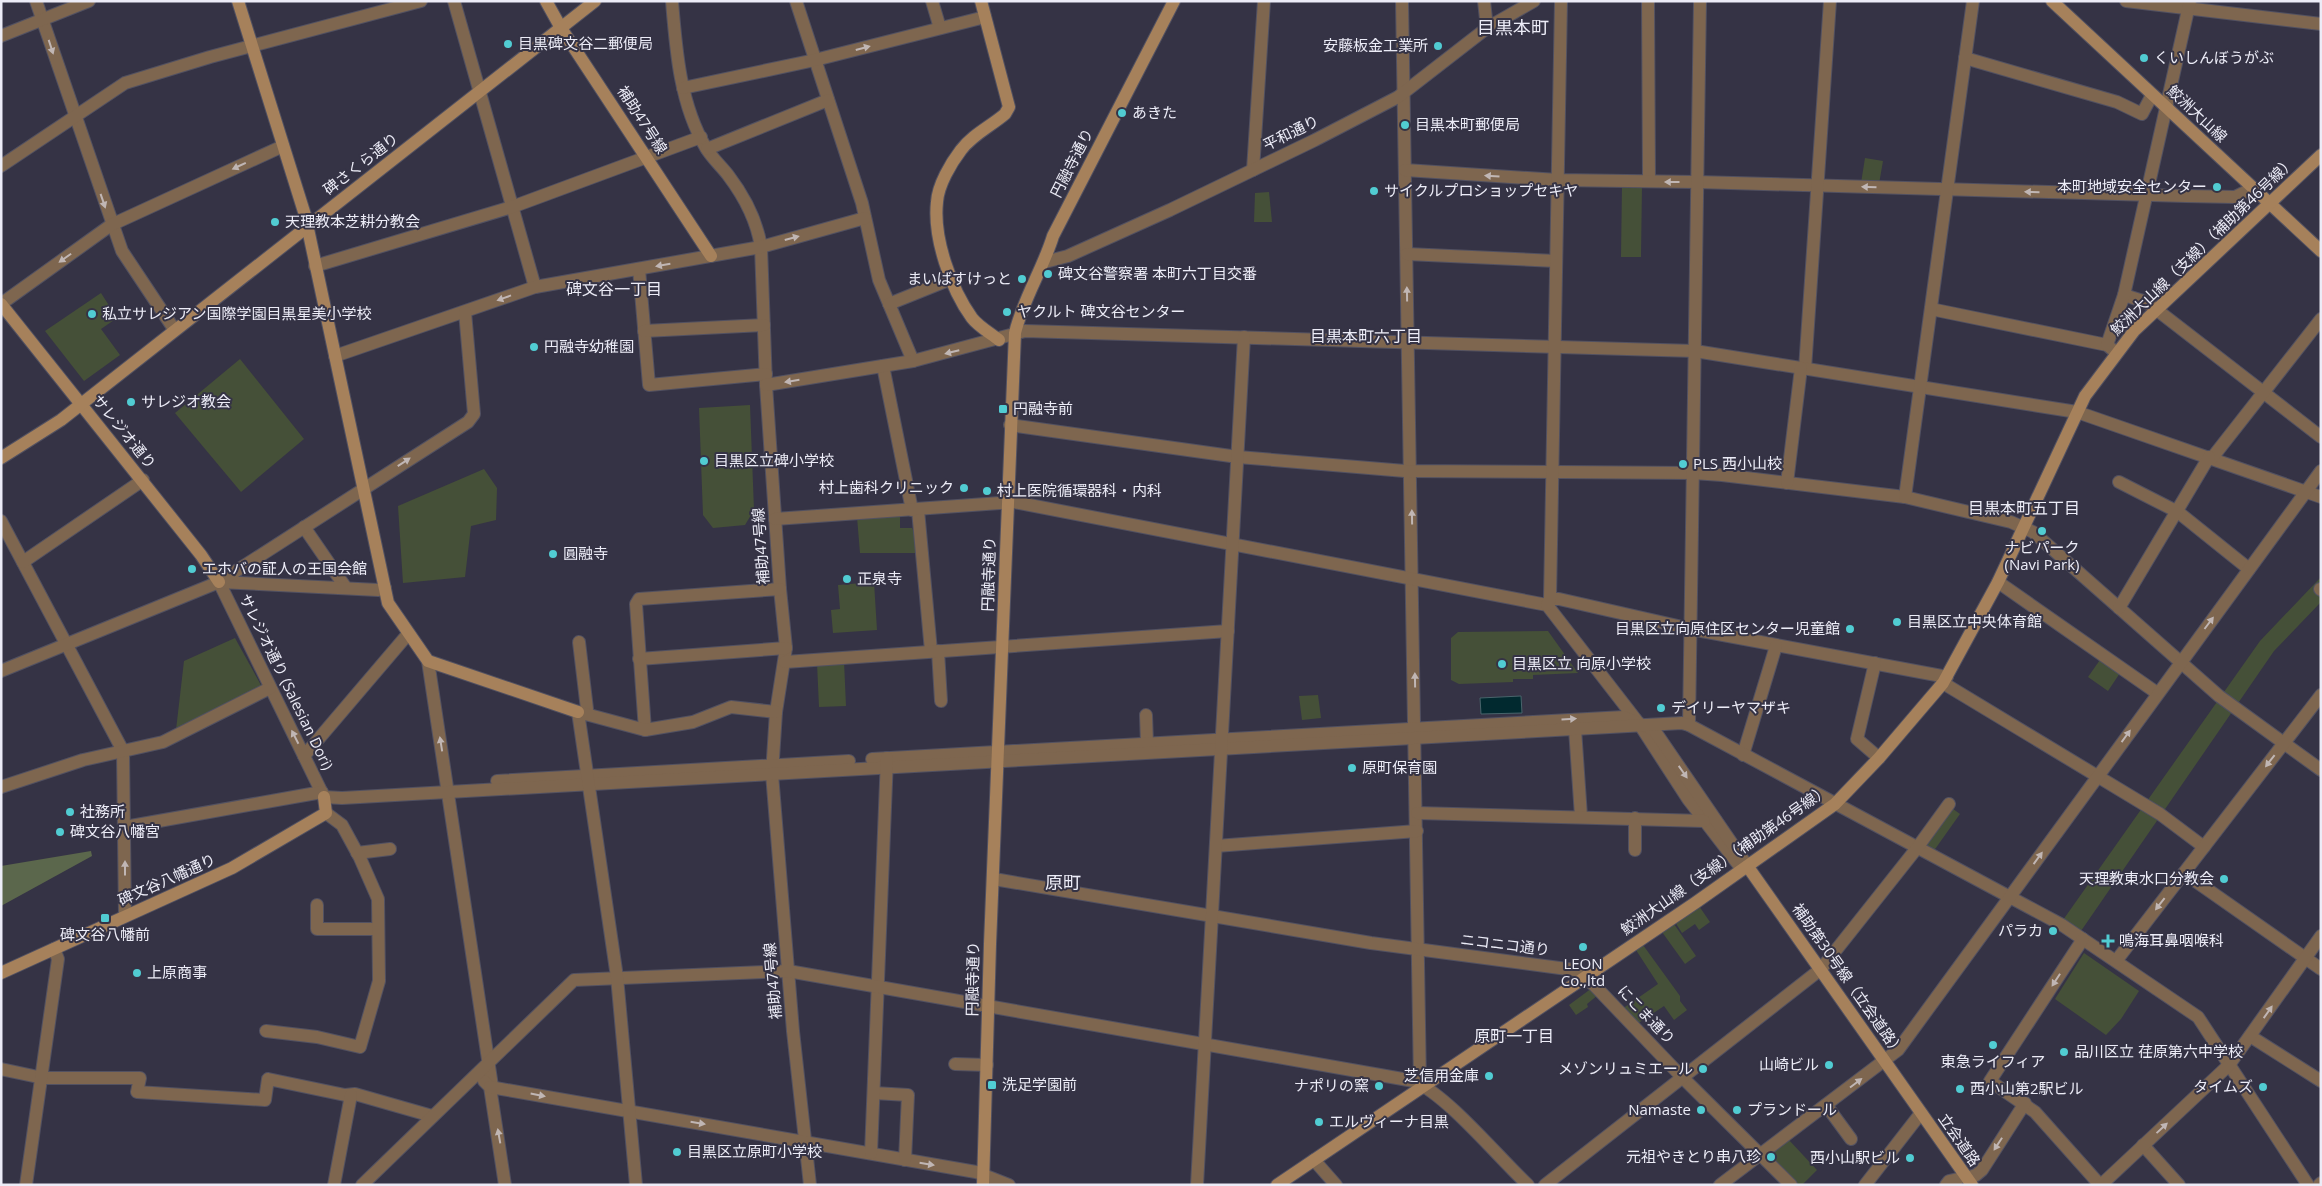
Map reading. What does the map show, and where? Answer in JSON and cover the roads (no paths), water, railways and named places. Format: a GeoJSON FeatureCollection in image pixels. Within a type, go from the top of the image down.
{"type":"FeatureCollection","features":[{"type":"Feature","properties":{"kind":"street"},"geometry":{"type":"LineString","coordinates":[[36,1],[111,226],[122,251],[174,329]]}},
{"type":"Feature","properties":{"kind":"street"},"geometry":{"type":"LineString","coordinates":[[1,36],[89,1]]}},
{"type":"Feature","properties":{"kind":"street"},"geometry":{"type":"LineString","coordinates":[[238,1],[305,214],[306,228],[388,603],[428,661],[505,1185]]}},
{"type":"Feature","properties":{"kind":"street"},"geometry":{"type":"LineString","coordinates":[[1,166],[74,115],[125,83],[137,78],[421,1]]}},
{"type":"Feature","properties":{"kind":"street"},"geometry":{"type":"LineString","coordinates":[[454,1],[535,287]]}},
{"type":"Feature","properties":{"kind":"street","name":"補助47号線"},"geometry":{"type":"LineString","coordinates":[[546,1],[561,28],[711,256]]}},
{"type":"Feature","properties":{"kind":"street","name":"碑さくら通り"},"geometry":{"type":"LineString","coordinates":[[1,458],[80,404],[595,1]]}},
{"type":"Feature","properties":{"kind":"street","name":"補助47号線"},"geometry":{"type":"LineString","coordinates":[[672,1],[678,69],[683,88],[707,149],[744,198],[759,238],[775,519],[786,648],[776,712],[773,769],[788,971],[810,1185]]}},
{"type":"Feature","properties":{"kind":"street"},"geometry":{"type":"LineString","coordinates":[[796,1],[865,218],[879,280],[914,361]]}},
{"type":"Feature","properties":{"kind":"street"},"geometry":{"type":"LineString","coordinates":[[932,1],[940,28]]}},
{"type":"Feature","properties":{"kind":"street"},"geometry":{"type":"LineString","coordinates":[[980,1],[1009,107],[1005,114],[960,151],[944,181],[937,201],[938,233],[951,280],[972,318],[999,340]]}},
{"type":"Feature","properties":{"kind":"street","name":"円融寺通り"},"geometry":{"type":"LineString","coordinates":[[984,1180],[997,757],[1015,333],[1024,305],[1045,262],[1053,236],[1174,1]]}},
{"type":"Feature","properties":{"kind":"street"},"geometry":{"type":"LineString","coordinates":[[1253,170],[1264,1]]}},
{"type":"Feature","properties":{"kind":"street"},"geometry":{"type":"LineString","coordinates":[[1402,1],[1423,1085]]}},
{"type":"Feature","properties":{"kind":"street"},"geometry":{"type":"LineString","coordinates":[[1484,1],[1487,28]]}},
{"type":"Feature","properties":{"kind":"street","name":"平和通り"},"geometry":{"type":"LineString","coordinates":[[1045,262],[1081,250],[1253,170],[1403,93],[1487,28],[1534,1]]}},
{"type":"Feature","properties":{"kind":"street"},"geometry":{"type":"LineString","coordinates":[[1561,1],[1549,602],[1640,725],[1704,821],[1734,862],[1748,867]]}},
{"type":"Feature","properties":{"kind":"street"},"geometry":{"type":"LineString","coordinates":[[1648,1],[1649,181]]}},
{"type":"Feature","properties":{"kind":"street"},"geometry":{"type":"LineString","coordinates":[[1689,725],[1700,1]]}},
{"type":"Feature","properties":{"kind":"street"},"geometry":{"type":"LineString","coordinates":[[1787,483],[1803,368],[1818,185],[1830,1]]}},
{"type":"Feature","properties":{"kind":"street"},"geometry":{"type":"LineString","coordinates":[[1905,497],[1973,1]]}},
{"type":"Feature","properties":{"kind":"street","name":"鮫洲大山線"},"geometry":{"type":"LineString","coordinates":[[2052,1],[2321,251]]}},
{"type":"Feature","properties":{"kind":"street"},"geometry":{"type":"LineString","coordinates":[[2126,1],[2190,5],[2321,24]]}},
{"type":"Feature","properties":{"kind":"street"},"geometry":{"type":"LineString","coordinates":[[1931,309],[2111,349],[2190,5]]}},
{"type":"Feature","properties":{"kind":"street"},"geometry":{"type":"LineString","coordinates":[[683,88],[815,60],[985,17]]}},
{"type":"Feature","properties":{"kind":"street"},"geometry":{"type":"LineString","coordinates":[[1965,58],[2117,102],[2142,114],[2152,95]]}},
{"type":"Feature","properties":{"kind":"street"},"geometry":{"type":"LineString","coordinates":[[707,149],[828,100]]}},
{"type":"Feature","properties":{"kind":"street"},"geometry":{"type":"LineString","coordinates":[[315,266],[512,207],[701,137]]}},
{"type":"Feature","properties":{"kind":"street"},"geometry":{"type":"LineString","coordinates":[[1,304],[111,226],[283,146]]}},
{"type":"Feature","properties":{"kind":"street","name":"鮫洲大山線（支線）（補助第46号線）"},"geometry":{"type":"LineString","coordinates":[[1277,1185],[1748,867],[1835,804],[1879,758],[1945,680],[1998,582],[2077,412],[2111,349],[2157,310],[2321,156]]}},
{"type":"Feature","properties":{"kind":"street"},"geometry":{"type":"LineString","coordinates":[[1405,170],[1558,180],[1818,185],[2235,197],[2253,188]]}},
{"type":"Feature","properties":{"kind":"street"},"geometry":{"type":"LineString","coordinates":[[335,356],[535,287],[760,247],[865,218]]}},
{"type":"Feature","properties":{"kind":"street"},"geometry":{"type":"LineString","coordinates":[[1407,254],[1556,261]]}},
{"type":"Feature","properties":{"kind":"street"},"geometry":{"type":"LineString","coordinates":[[639,269],[649,385],[766,380],[883,366],[914,361],[999,340],[1015,333],[1033,331],[1695,351],[2077,412],[2321,497]]}},
{"type":"Feature","properties":{"kind":"street"},"geometry":{"type":"LineString","coordinates":[[889,304],[951,280]]}},
{"type":"Feature","properties":{"kind":"street"},"geometry":{"type":"LineString","coordinates":[[2124,296],[2146,302],[2321,437]]}},
{"type":"Feature","properties":{"kind":"street","name":"サレジオ通り"},"geometry":{"type":"LineString","coordinates":[[1,304],[143,480],[206,561],[219,582]]}},
{"type":"Feature","properties":{"kind":"street"},"geometry":{"type":"LineString","coordinates":[[1,671],[219,582],[468,422],[474,414],[465,312]]}},
{"type":"Feature","properties":{"kind":"street"},"geometry":{"type":"LineString","coordinates":[[2120,608],[2210,458],[2265,392],[2321,319]]}},
{"type":"Feature","properties":{"kind":"street"},"geometry":{"type":"LineString","coordinates":[[644,331],[764,325]]}},
{"type":"Feature","properties":{"kind":"street"},"geometry":{"type":"LineString","coordinates":[[1197,1185],[1244,337]]}},
{"type":"Feature","properties":{"kind":"street"},"geometry":{"type":"LineString","coordinates":[[883,366],[915,510],[942,700]]}},
{"type":"Feature","properties":{"kind":"street"},"geometry":{"type":"LineString","coordinates":[[1010,425],[1238,457],[1411,471],[1693,473],[1905,497],[2011,522],[2033,532],[2084,580],[2120,608],[2219,696],[2321,770]]}},
{"type":"Feature","properties":{"kind":"street"},"geometry":{"type":"LineString","coordinates":[[1720,1185],[1898,1050],[2179,662],[2321,471]]}},
{"type":"Feature","properties":{"kind":"street"},"geometry":{"type":"LineString","coordinates":[[24,562],[143,480]]}},
{"type":"Feature","properties":{"kind":"street"},"geometry":{"type":"LineString","coordinates":[[2119,482],[2178,512],[2249,569]]}},
{"type":"Feature","properties":{"kind":"street"},"geometry":{"type":"LineString","coordinates":[[775,519],[1007,502],[1234,543],[1413,579],[1549,602],[1559,599],[1691,629],[1875,663],[1945,680],[2007,722]]}},
{"type":"Feature","properties":{"kind":"street"},"geometry":{"type":"LineString","coordinates":[[1,521],[123,751],[125,916]]}},
{"type":"Feature","properties":{"kind":"street"},"geometry":{"type":"LineString","coordinates":[[304,527],[346,588]]}},
{"type":"Feature","properties":{"kind":"street"},"geometry":{"type":"LineString","coordinates":[[219,582],[378,590],[384,588]]}},
{"type":"Feature","properties":{"kind":"street","name":"サレジオ通り (Salesian Dori)"},"geometry":{"type":"LineString","coordinates":[[219,582],[323,794]]}},
{"type":"Feature","properties":{"kind":"street"},"geometry":{"type":"LineString","coordinates":[[1998,582],[2157,693]]}},
{"type":"Feature","properties":{"kind":"street"},"geometry":{"type":"LineString","coordinates":[[645,730],[636,604],[640,599],[780,589]]}},
{"type":"Feature","properties":{"kind":"street"},"geometry":{"type":"LineString","coordinates":[[785,662],[1228,631]]}},
{"type":"Feature","properties":{"kind":"street"},"geometry":{"type":"LineString","coordinates":[[304,756],[408,634]]}},
{"type":"Feature","properties":{"kind":"street"},"geometry":{"type":"LineString","coordinates":[[579,642],[587,709],[582,713]]}},
{"type":"Feature","properties":{"kind":"street"},"geometry":{"type":"LineString","coordinates":[[1743,755],[1776,646]]}},
{"type":"Feature","properties":{"kind":"street"},"geometry":{"type":"LineString","coordinates":[[639,659],[786,648]]}},
{"type":"Feature","properties":{"kind":"street"},"geometry":{"type":"LineString","coordinates":[[428,661],[582,713],[645,730],[693,722],[731,708],[776,712]]}},
{"type":"Feature","properties":{"kind":"street"},"geometry":{"type":"LineString","coordinates":[[1875,663],[1857,739],[1879,758]]}},
{"type":"Feature","properties":{"kind":"street"},"geometry":{"type":"LineString","coordinates":[[1,787],[83,760],[162,742],[270,688]]}},
{"type":"Feature","properties":{"kind":"street"},"geometry":{"type":"LineString","coordinates":[[2116,962],[2321,695]]}},
{"type":"Feature","properties":{"kind":"street"},"geometry":{"type":"LineString","coordinates":[[582,713],[588,779],[616,977],[636,1185]]}},
{"type":"Feature","properties":{"kind":"street"},"geometry":{"type":"LineString","coordinates":[[1146,715],[1147,744]]}},
{"type":"Feature","properties":{"kind":"street"},"geometry":{"type":"LineString","coordinates":[[1995,715],[2160,814],[2204,847]]}},
{"type":"Feature","properties":{"kind":"street"},"geometry":{"type":"LineString","coordinates":[[125,827],[323,794],[342,798],[448,788],[588,779],[1416,733],[1624,717],[1654,730],[1748,867]]}},
{"type":"Feature","properties":{"kind":"street"},"geometry":{"type":"LineString","coordinates":[[1416,733],[1575,729],[1682,723],[1689,725],[2062,925],[2198,1018],[2308,1185]]}},
{"type":"Feature","properties":{"kind":"street"},"geometry":{"type":"LineString","coordinates":[[1575,729],[1581,816]]}},
{"type":"Feature","properties":{"kind":"street"},"geometry":{"type":"LineString","coordinates":[[997,757],[1147,744],[1222,744]]}},
{"type":"Feature","properties":{"kind":"street"},"geometry":{"type":"LineString","coordinates":[[871,1153],[887,762]]}},
{"type":"Feature","properties":{"kind":"street"},"geometry":{"type":"LineString","coordinates":[[266,1031],[316,1037],[360,1047],[379,981],[378,899],[358,853],[342,825],[326,813],[323,794]]}},
{"type":"Feature","properties":{"kind":"street"},"geometry":{"type":"LineString","coordinates":[[1546,1185],[1821,969],[1917,848],[1949,804]]}},
{"type":"Feature","properties":{"kind":"street","name":"碑文谷八幡通り"},"geometry":{"type":"LineString","coordinates":[[1,973],[232,868],[326,813]]}},
{"type":"Feature","properties":{"kind":"street"},"geometry":{"type":"LineString","coordinates":[[1417,813],[1581,816],[1704,821]]}},
{"type":"Feature","properties":{"kind":"street"},"geometry":{"type":"LineString","coordinates":[[1635,818],[1635,850]]}},
{"type":"Feature","properties":{"kind":"street"},"geometry":{"type":"LineString","coordinates":[[1216,846],[1417,832]]}},
{"type":"Feature","properties":{"kind":"street"},"geometry":{"type":"LineString","coordinates":[[358,853],[390,849]]}},
{"type":"Feature","properties":{"kind":"street","name":"補助第30号線（立会道路）"},"geometry":{"type":"LineString","coordinates":[[1748,867],[1920,1113]]}},
{"type":"Feature","properties":{"kind":"street"},"geometry":{"type":"LineString","coordinates":[[2184,873],[2321,969]]}},
{"type":"Feature","properties":{"kind":"street","name":"ニコニコ通り"},"geometry":{"type":"LineString","coordinates":[[994,879],[1212,917],[1419,950],[1575,970],[1586,977]]}},
{"type":"Feature","properties":{"kind":"street"},"geometry":{"type":"LineString","coordinates":[[317,905],[317,929],[378,929]]}},
{"type":"Feature","properties":{"kind":"street"},"geometry":{"type":"LineString","coordinates":[[2083,939],[1990,1081],[2025,1103],[2100,1185],[2229,1065],[2321,936]]}},
{"type":"Feature","properties":{"kind":"street"},"geometry":{"type":"LineString","coordinates":[[26,1185],[43,1078],[58,959],[54,949]]}},
{"type":"Feature","properties":{"kind":"street"},"geometry":{"type":"LineString","coordinates":[[362,1185],[574,980],[788,971],[1206,1044],[1423,1085],[1457,1114],[1528,1185]]}},
{"type":"Feature","properties":{"kind":"street","name":"にこま通り"},"geometry":{"type":"LineString","coordinates":[[1586,977],[1682,1077],[1791,1185]]}},
{"type":"Feature","properties":{"kind":"street"},"geometry":{"type":"LineString","coordinates":[[2250,1036],[2321,1081]]}},
{"type":"Feature","properties":{"kind":"street"},"geometry":{"type":"LineString","coordinates":[[955,1064],[987,1065]]}},
{"type":"Feature","properties":{"kind":"street"},"geometry":{"type":"LineString","coordinates":[[1,1069],[43,1078],[140,1078],[137,1092],[265,1100],[268,1079],[351,1095],[355,1094],[432,1116]]}},
{"type":"Feature","properties":{"kind":"street"},"geometry":{"type":"LineString","coordinates":[[477,1074],[491,1086],[629,1112],[871,1153],[1009,1185]]}},
{"type":"Feature","properties":{"kind":"street"},"geometry":{"type":"LineString","coordinates":[[874,1093],[908,1095],[905,1160]]}},
{"type":"Feature","properties":{"kind":"street"},"geometry":{"type":"LineString","coordinates":[[334,1185],[351,1095]]}},
{"type":"Feature","properties":{"kind":"street"},"geometry":{"type":"LineString","coordinates":[[1946,1185],[1949,1181],[1963,1180],[1976,1175],[1982,1170],[2025,1103]]}},
{"type":"Feature","properties":{"kind":"street"},"geometry":{"type":"LineString","coordinates":[[1826,1105],[1851,1139]]}},
{"type":"Feature","properties":{"kind":"street"},"geometry":{"type":"LineString","coordinates":[[1865,1185],[1920,1113]]}},
{"type":"Feature","properties":{"kind":"street","name":"立会道路"},"geometry":{"type":"LineString","coordinates":[[1920,1113],[1963,1180]]}},
{"type":"Feature","properties":{"kind":"street"},"geometry":{"type":"LineString","coordinates":[[2143,1145],[2179,1185]]}},
{"type":"Feature","properties":{"kind":"street"},"geometry":{"type":"LineString","coordinates":[[1314,1160],[1336,1185]]}},
{"type":"Feature","properties":{"kind":"place","name":"目黒碑文谷二郵便局"},"geometry":{"type":"Point","coordinates":[508,44]}},
{"type":"Feature","properties":{"kind":"place","name":"安藤板金工業所"},"geometry":{"type":"Point","coordinates":[1438,46]}},
{"type":"Feature","properties":{"kind":"place","name":"くいしんぼうがぶ"},"geometry":{"type":"Point","coordinates":[2144,58]}},
{"type":"Feature","properties":{"kind":"place","name":"あきた"},"geometry":{"type":"Point","coordinates":[1122,113]}},
{"type":"Feature","properties":{"kind":"place","name":"目黒本町郵便局"},"geometry":{"type":"Point","coordinates":[1405,125]}},
{"type":"Feature","properties":{"kind":"place","name":"本町地域安全センター"},"geometry":{"type":"Point","coordinates":[2217,187]}},
{"type":"Feature","properties":{"kind":"place","name":"サイクルプロショップセキヤ"},"geometry":{"type":"Point","coordinates":[1374,191]}},
{"type":"Feature","properties":{"kind":"place","name":"天理教本芝耕分教会"},"geometry":{"type":"Point","coordinates":[275,222]}},
{"type":"Feature","properties":{"kind":"place","name":"碑文谷警察署 本町六丁目交番"},"geometry":{"type":"Point","coordinates":[1048,274]}},
{"type":"Feature","properties":{"kind":"place","name":"まいばすけっと"},"geometry":{"type":"Point","coordinates":[1022,279]}},
{"type":"Feature","properties":{"kind":"place","name":"ヤクルト 碑文谷センター"},"geometry":{"type":"Point","coordinates":[1007,312]}},
{"type":"Feature","properties":{"kind":"place","name":"私立サレジアン国際学園目黒星美小学校"},"geometry":{"type":"Point","coordinates":[92,314]}},
{"type":"Feature","properties":{"kind":"place","name":"円融寺幼稚園"},"geometry":{"type":"Point","coordinates":[534,347]}},
{"type":"Feature","properties":{"kind":"place","name":"サレジオ教会"},"geometry":{"type":"Point","coordinates":[131,402]}},
{"type":"Feature","properties":{"kind":"place","name":"円融寺前"},"geometry":{"type":"Point","coordinates":[1003,409]}},
{"type":"Feature","properties":{"kind":"place","name":"目黒区立碑小学校"},"geometry":{"type":"Point","coordinates":[704,461]}},
{"type":"Feature","properties":{"kind":"place","name":"PLS 西小山校"},"geometry":{"type":"Point","coordinates":[1683,464]}},
{"type":"Feature","properties":{"kind":"place","name":"村上歯科クリニック"},"geometry":{"type":"Point","coordinates":[964,488]}},
{"type":"Feature","properties":{"kind":"place","name":"村上医院循環器科・内科"},"geometry":{"type":"Point","coordinates":[987,491]}},
{"type":"Feature","properties":{"kind":"place","name":"ナビパーク (Navi Park)"},"geometry":{"type":"Point","coordinates":[2042,531]}},
{"type":"Feature","properties":{"kind":"place","name":"圓融寺"},"geometry":{"type":"Point","coordinates":[553,554]}},
{"type":"Feature","properties":{"kind":"place","name":"エホバの証人の王国会館"},"geometry":{"type":"Point","coordinates":[192,569]}},
{"type":"Feature","properties":{"kind":"place","name":"正泉寺"},"geometry":{"type":"Point","coordinates":[847,579]}},
{"type":"Feature","properties":{"kind":"place","name":"目黒区立中央体育館"},"geometry":{"type":"Point","coordinates":[1897,622]}},
{"type":"Feature","properties":{"kind":"place","name":"目黒区立向原住区センター児童館"},"geometry":{"type":"Point","coordinates":[1850,629]}},
{"type":"Feature","properties":{"kind":"place","name":"目黒区立 向原小学校"},"geometry":{"type":"Point","coordinates":[1502,664]}},
{"type":"Feature","properties":{"kind":"place","name":"デイリーヤマザキ"},"geometry":{"type":"Point","coordinates":[1661,708]}},
{"type":"Feature","properties":{"kind":"place","name":"原町保育園"},"geometry":{"type":"Point","coordinates":[1352,768]}},
{"type":"Feature","properties":{"kind":"place","name":"社務所"},"geometry":{"type":"Point","coordinates":[70,812]}},
{"type":"Feature","properties":{"kind":"place","name":"碑文谷八幡宮"},"geometry":{"type":"Point","coordinates":[60,832]}},
{"type":"Feature","properties":{"kind":"place","name":"天理教東水口分教会"},"geometry":{"type":"Point","coordinates":[2224,879]}},
{"type":"Feature","properties":{"kind":"place","name":"碑文谷八幡前"},"geometry":{"type":"Point","coordinates":[105,918]}},
{"type":"Feature","properties":{"kind":"place","name":"パラカ"},"geometry":{"type":"Point","coordinates":[2053,931]}},
{"type":"Feature","properties":{"kind":"place","name":"鳴海耳鼻咽喉科"},"geometry":{"type":"Point","coordinates":[2108,941]}},
{"type":"Feature","properties":{"kind":"place","name":"LEON Co.,ltd"},"geometry":{"type":"Point","coordinates":[1583,947]}},
{"type":"Feature","properties":{"kind":"place","name":"上原商事"},"geometry":{"type":"Point","coordinates":[137,973]}},
{"type":"Feature","properties":{"kind":"place","name":"東急ライフィア"},"geometry":{"type":"Point","coordinates":[1993,1045]}},
{"type":"Feature","properties":{"kind":"place","name":"品川区立 荏原第六中学校"},"geometry":{"type":"Point","coordinates":[2064,1052]}},
{"type":"Feature","properties":{"kind":"place","name":"山崎ビル"},"geometry":{"type":"Point","coordinates":[1829,1065]}},
{"type":"Feature","properties":{"kind":"place","name":"メゾンリュミエール"},"geometry":{"type":"Point","coordinates":[1703,1069]}},
{"type":"Feature","properties":{"kind":"place","name":"芝信用金庫"},"geometry":{"type":"Point","coordinates":[1489,1076]}},
{"type":"Feature","properties":{"kind":"place","name":"洗足学園前"},"geometry":{"type":"Point","coordinates":[992,1085]}},
{"type":"Feature","properties":{"kind":"place","name":"ナポリの窯"},"geometry":{"type":"Point","coordinates":[1379,1086]}},
{"type":"Feature","properties":{"kind":"place","name":"タイムズ"},"geometry":{"type":"Point","coordinates":[2263,1087]}},
{"type":"Feature","properties":{"kind":"place","name":"西小山第2駅ビル"},"geometry":{"type":"Point","coordinates":[1960,1089]}},
{"type":"Feature","properties":{"kind":"place","name":"Namaste"},"geometry":{"type":"Point","coordinates":[1701,1110]}},
{"type":"Feature","properties":{"kind":"place","name":"プランドール"},"geometry":{"type":"Point","coordinates":[1737,1110]}},
{"type":"Feature","properties":{"kind":"place","name":"エルヴィーナ目黒"},"geometry":{"type":"Point","coordinates":[1319,1122]}},
{"type":"Feature","properties":{"kind":"place","name":"目黒区立原町小学校"},"geometry":{"type":"Point","coordinates":[677,1152]}},
{"type":"Feature","properties":{"kind":"place","name":"元祖やきとり串八珍"},"geometry":{"type":"Point","coordinates":[1771,1157]}},
{"type":"Feature","properties":{"kind":"place","name":"西小山駅ビル"},"geometry":{"type":"Point","coordinates":[1910,1158]}},
{"type":"Feature","properties":{"kind":"district","name":"目黒本町"},"geometry":{"type":"Point","coordinates":[1513,28]}},
{"type":"Feature","properties":{"kind":"district","name":"碑文谷一丁目"},"geometry":{"type":"Point","coordinates":[614,289]}},
{"type":"Feature","properties":{"kind":"district","name":"目黒本町六丁目"},"geometry":{"type":"Point","coordinates":[1366,336]}},
{"type":"Feature","properties":{"kind":"district","name":"目黒本町五丁目"},"geometry":{"type":"Point","coordinates":[2024,508]}},
{"type":"Feature","properties":{"kind":"district","name":"原町"},"geometry":{"type":"Point","coordinates":[1063,883]}},
{"type":"Feature","properties":{"kind":"district","name":"原町一丁目"},"geometry":{"type":"Point","coordinates":[1514,1036]}}]}
